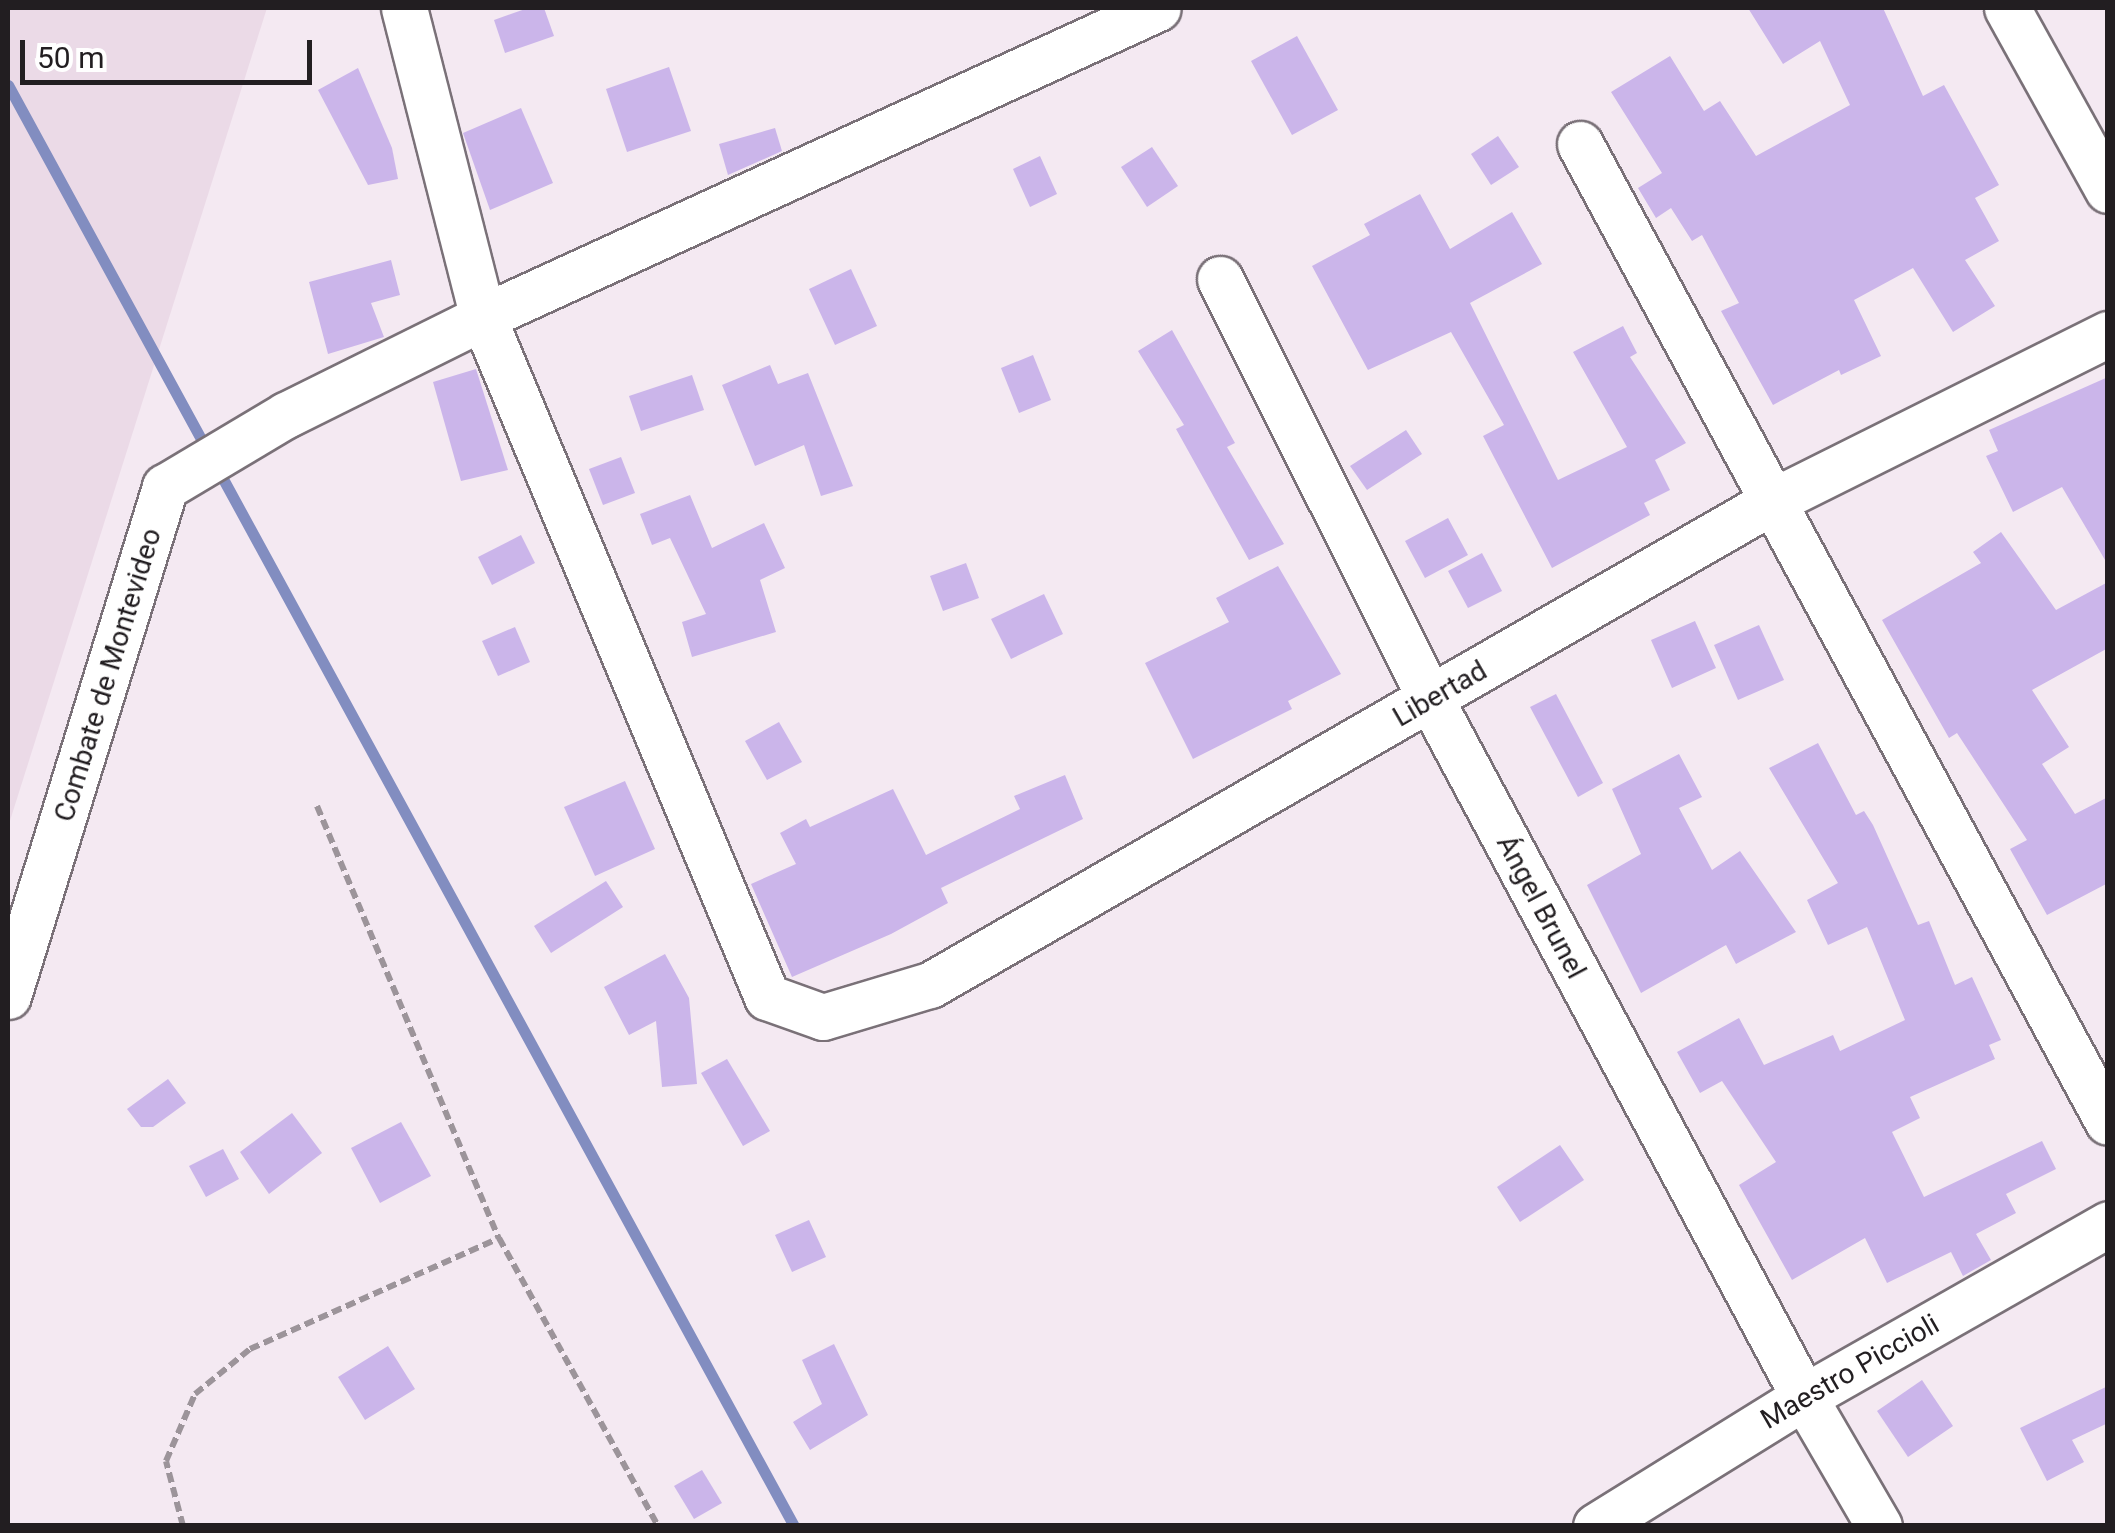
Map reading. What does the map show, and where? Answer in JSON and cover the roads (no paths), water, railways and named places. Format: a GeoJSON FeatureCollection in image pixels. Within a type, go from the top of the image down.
{"type":"FeatureCollection","features":[{"type":"Feature","properties":{"kind":"street"},"geometry":{"type":"LineString","coordinates":[[404,8],[411,52],[484,318]]}},
{"type":"Feature","properties":{"kind":"street","name":"Combate de Montevideo"},"geometry":{"type":"LineString","coordinates":[[8,996],[165,487],[286,415],[484,318],[1158,8]]}},
{"type":"Feature","properties":{"kind":"street"},"geometry":{"type":"LineString","coordinates":[[2006,8],[2108,190]]}},
{"type":"Feature","properties":{"kind":"street"},"geometry":{"type":"LineString","coordinates":[[1580,144],[2108,1122]]}},
{"type":"Feature","properties":{"kind":"street","name":"Ángel Brunel"},"geometry":{"type":"LineString","coordinates":[[1220,279],[1431,700],[1804,1397],[1879,1526]]}},
{"type":"Feature","properties":{"kind":"street","name":"Libertad"},"geometry":{"type":"LineString","coordinates":[[484,318],[767,998],[823,1017],[930,985],[1771,502],[2108,334]]}},
{"type":"Feature","properties":{"kind":"street","name":"Maestro Piccioli"},"geometry":{"type":"LineString","coordinates":[[1596,1526],[1804,1397],[2108,1224]]}},
{"type":"Feature","properties":{"kind":"waterway"},"geometry":{"type":"LineString","coordinates":[[8,85],[207,450]]}},
{"type":"Feature","properties":{"kind":"waterway"},"geometry":{"type":"LineString","coordinates":[[216,466],[794,1526]]}}]}
